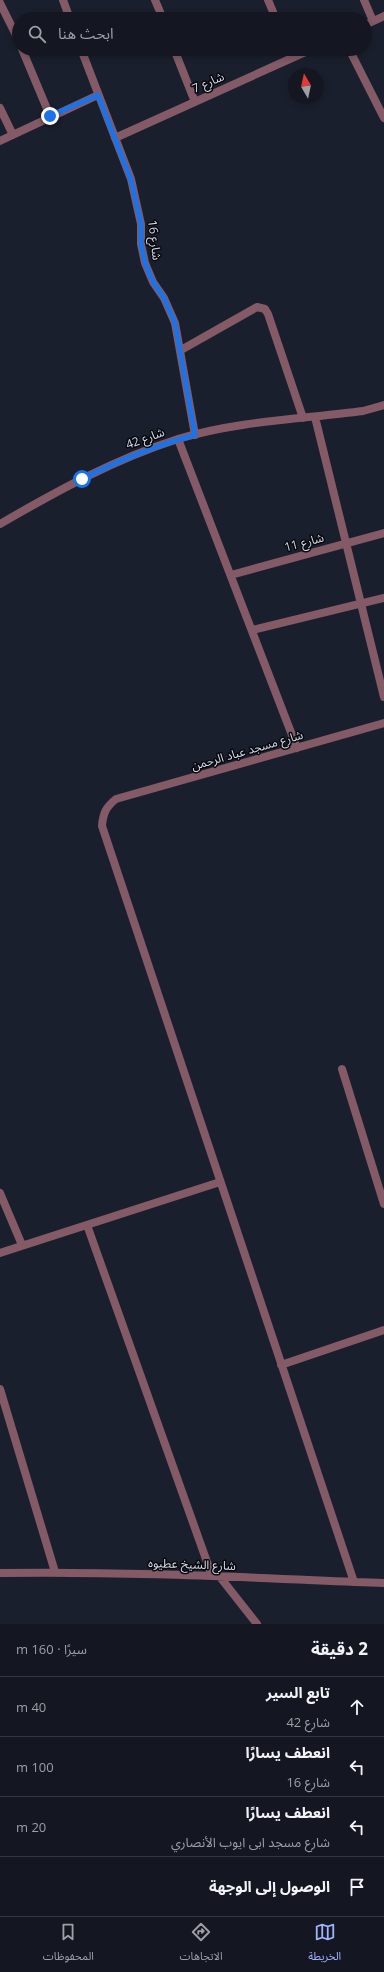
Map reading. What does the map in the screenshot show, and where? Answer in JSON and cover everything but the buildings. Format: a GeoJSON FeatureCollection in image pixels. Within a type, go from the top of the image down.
{"type":"FeatureCollection","features":[{"type":"Feature","properties":{"kind":"street"},"geometry":{"type":"LineString","coordinates":[[63,0],[68,12]]}},
{"type":"Feature","properties":{"kind":"street"},"geometry":{"type":"LineString","coordinates":[[155,0],[160,12]]}},
{"type":"Feature","properties":{"kind":"street"},"geometry":{"type":"LineString","coordinates":[[268,0],[273,12]]}},
{"type":"Feature","properties":{"kind":"street"},"geometry":{"type":"LineString","coordinates":[[364,0],[367,12]]}},
{"type":"Feature","properties":{"kind":"street"},"geometry":{"type":"LineString","coordinates":[[0,3],[12,23]]}},
{"type":"Feature","properties":{"kind":"street"},"geometry":{"type":"LineString","coordinates":[[372,22],[384,16]]}},
{"type":"Feature","properties":{"kind":"street"},"geometry":{"type":"LineString","coordinates":[[25,56],[50,116]]}},
{"type":"Feature","properties":{"kind":"street","name":"شارع 16"},"geometry":{"type":"LineString","coordinates":[[84,56],[131,180],[137,201],[145,263],[153,282],[164,298],[172,316],[181,350],[195,435]]}},
{"type":"Feature","properties":{"kind":"street"},"geometry":{"type":"LineString","coordinates":[[177,56],[195,102]]}},
{"type":"Feature","properties":{"kind":"street","name":"شارع 7"},"geometry":{"type":"LineString","coordinates":[[115,138],[296,56]]}},
{"type":"Feature","properties":{"kind":"street"},"geometry":{"type":"LineString","coordinates":[[353,56],[384,118]]}},
{"type":"Feature","properties":{"kind":"street"},"geometry":{"type":"LineString","coordinates":[[0,141],[50,116],[98,95]]}},
{"type":"Feature","properties":{"kind":"street"},"geometry":{"type":"LineString","coordinates":[[0,108],[13,135]]}},
{"type":"Feature","properties":{"kind":"street"},"geometry":{"type":"LineString","coordinates":[[181,350],[257,307],[266,309],[303,418]]}},
{"type":"Feature","properties":{"kind":"street","name":"شارع 42"},"geometry":{"type":"LineString","coordinates":[[0,524],[48,496],[123,459],[178,439],[259,423],[315,418],[363,411],[384,406]]}},
{"type":"Feature","properties":{"kind":"street"},"geometry":{"type":"LineString","coordinates":[[315,418],[384,696]]}},
{"type":"Feature","properties":{"kind":"street"},"geometry":{"type":"LineString","coordinates":[[178,439],[297,748]]}},
{"type":"Feature","properties":{"kind":"street","name":"شارع 11"},"geometry":{"type":"LineString","coordinates":[[231,575],[384,533]]}},
{"type":"Feature","properties":{"kind":"street"},"geometry":{"type":"LineString","coordinates":[[252,630],[384,598]]}},
{"type":"Feature","properties":{"kind":"street","name":"شارع مسجد عباد الرحمن"},"geometry":{"type":"LineString","coordinates":[[220,1182],[104,836],[102,826],[103,815],[108,806],[116,799],[384,723]]}},
{"type":"Feature","properties":{"kind":"street"},"geometry":{"type":"LineString","coordinates":[[342,1069],[384,1204]]}},
{"type":"Feature","properties":{"kind":"street"},"geometry":{"type":"LineString","coordinates":[[0,1253],[220,1182],[354,1582]]}},
{"type":"Feature","properties":{"kind":"street"},"geometry":{"type":"LineString","coordinates":[[0,1193],[22,1245]]}},
{"type":"Feature","properties":{"kind":"street"},"geometry":{"type":"LineString","coordinates":[[87,1224],[216,1576],[257,1624]]}},
{"type":"Feature","properties":{"kind":"street"},"geometry":{"type":"LineString","coordinates":[[281,1365],[384,1330]]}},
{"type":"Feature","properties":{"kind":"street"},"geometry":{"type":"LineString","coordinates":[[0,1389],[55,1572]]}},
{"type":"Feature","properties":{"kind":"street","name":"شارع الشيخ عطيوه"},"geometry":{"type":"LineString","coordinates":[[0,1573],[55,1572],[216,1576],[384,1583]]}},
{"type":"Feature","properties":{"kind":"route"},"geometry":{"type":"LineString","coordinates":[[50,116],[98,95],[131,180],[137,201],[141,224],[141,244],[145,263],[153,282],[164,298],[175,323],[195,435],[178,439],[123,459],[82,479]]}}]}
